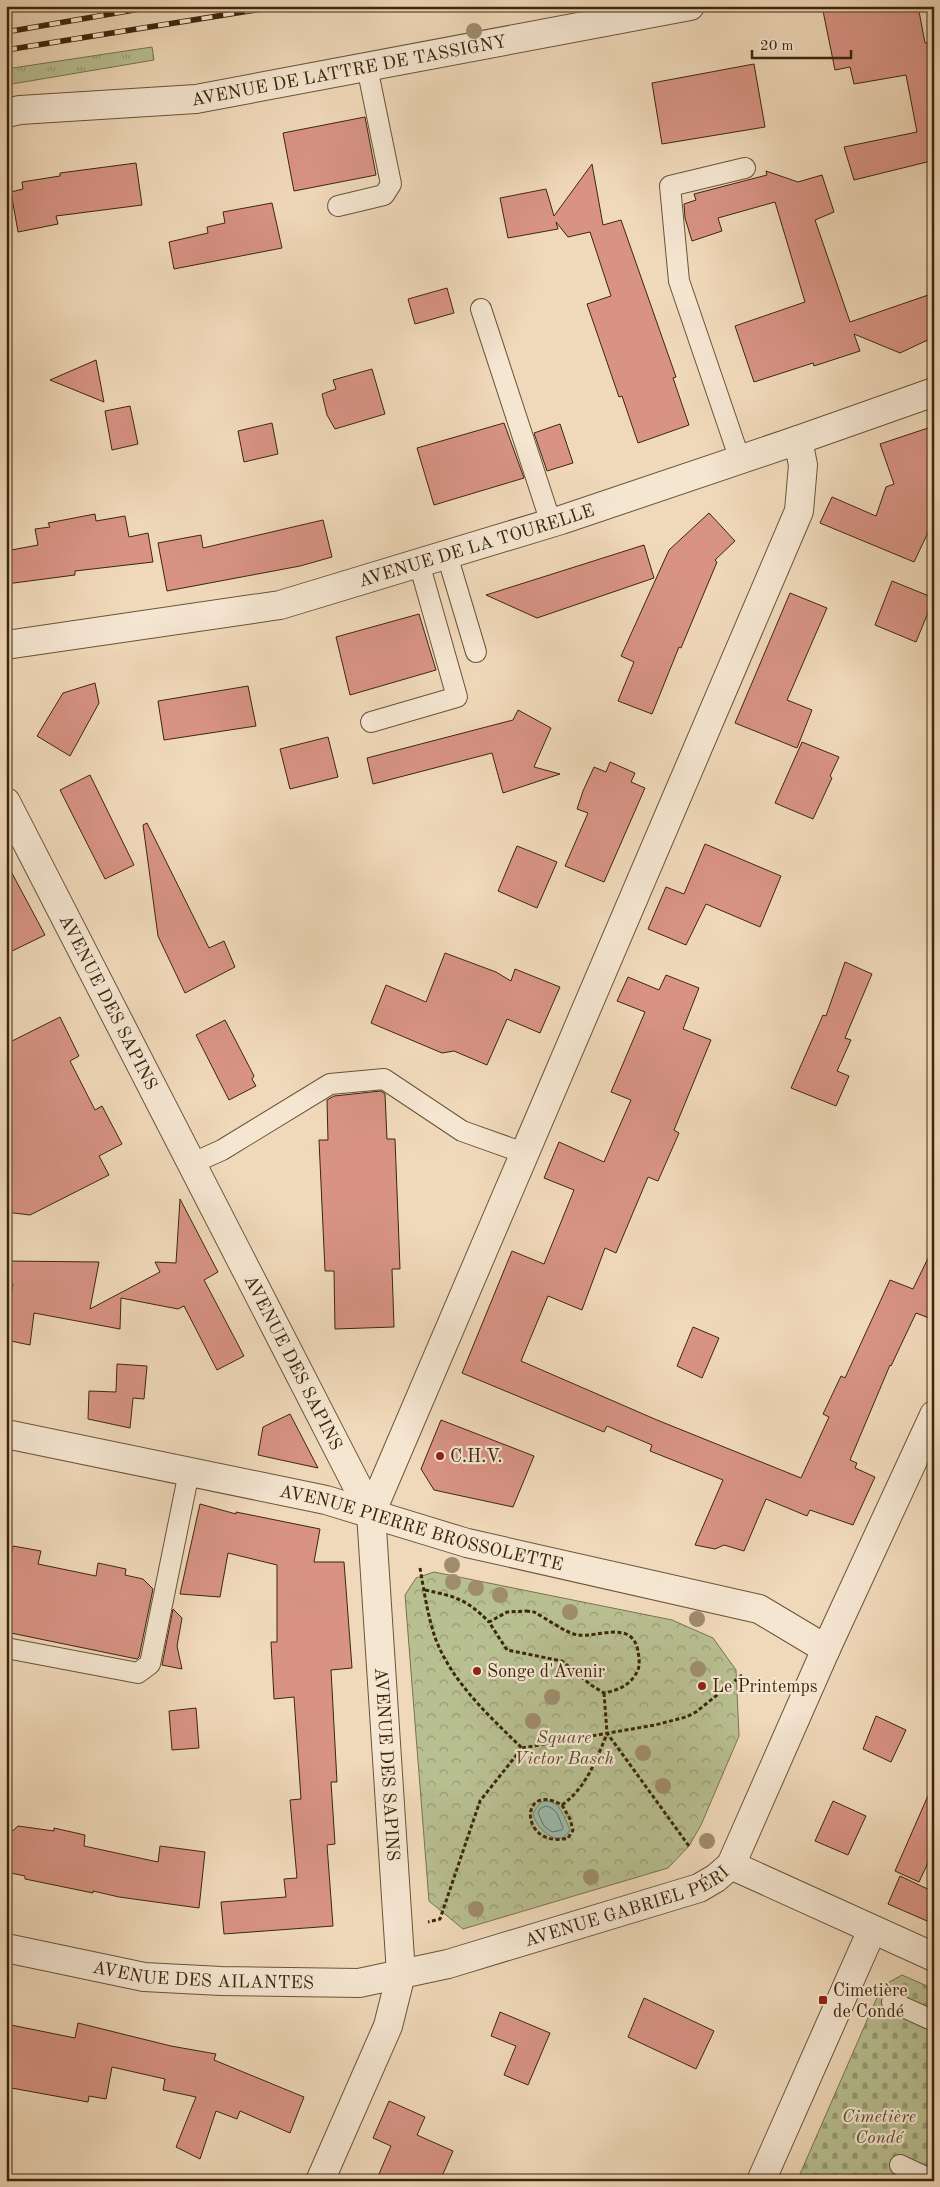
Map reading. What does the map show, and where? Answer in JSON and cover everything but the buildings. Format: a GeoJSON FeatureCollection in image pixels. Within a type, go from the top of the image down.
{"type":"FeatureCollection","features":[{"type":"Feature","properties":{"kind":"street","name":"AVENUE DE LATTRE DE TASSIGNY"},"geometry":{"type":"LineString","coordinates":[[6,113],[20,110],[196,99],[690,6]]}},
{"type":"Feature","properties":{"kind":"street","name":"AVENUE DE LA TOURELLE"},"geometry":{"type":"LineString","coordinates":[[6,645],[280,605],[551,523],[740,460],[934,392]]}},
{"type":"Feature","properties":{"kind":"street"},"geometry":{"type":"LineString","coordinates":[[371,1513],[799,511],[803,466],[798,440]]}},
{"type":"Feature","properties":{"kind":"street","name":"AVENUE DES SAPINS"},"geometry":{"type":"LineString","coordinates":[[6,802],[371,1513],[401,1974]]}},
{"type":"Feature","properties":{"kind":"street","name":"AVENUE GABRIEL PÉRI"},"geometry":{"type":"LineString","coordinates":[[401,1974],[448,1964],[699,1888],[716,1878],[731,1865],[826,1649],[934,1415]]}},
{"type":"Feature","properties":{"kind":"street","name":"AVENUE PIERRE BROSSOLETTE"},"geometry":{"type":"LineString","coordinates":[[6,1434],[326,1500],[416,1528],[505,1552],[759,1609],[826,1649]]}},
{"type":"Feature","properties":{"kind":"street"},"geometry":{"type":"LineString","coordinates":[[731,1865],[934,1957]]}},
{"type":"Feature","properties":{"kind":"street"},"geometry":{"type":"LineString","coordinates":[[761,2181],[872,1930]]}},
{"type":"Feature","properties":{"kind":"street","name":"AVENUE DES AILANTES"},"geometry":{"type":"LineString","coordinates":[[6,1948],[144,1977],[221,1981],[359,1983],[401,1974]]}},
{"type":"Feature","properties":{"kind":"street"},"geometry":{"type":"LineString","coordinates":[[320,2181],[388,2026],[401,1974]]}},
{"type":"Feature","properties":{"kind":"lane"},"geometry":{"type":"LineString","coordinates":[[338,206],[384,196],[391,184],[367,67]]}},
{"type":"Feature","properties":{"kind":"lane"},"geometry":{"type":"LineString","coordinates":[[740,460],[679,281],[670,186],[745,168]]}},
{"type":"Feature","properties":{"kind":"lane"},"geometry":{"type":"LineString","coordinates":[[481,309],[551,523]]}},
{"type":"Feature","properties":{"kind":"lane"},"geometry":{"type":"LineString","coordinates":[[447,555],[476,652]]}},
{"type":"Feature","properties":{"kind":"lane"},"geometry":{"type":"LineString","coordinates":[[371,722],[457,697],[419,563]]}},
{"type":"Feature","properties":{"kind":"lane"},"geometry":{"type":"LineString","coordinates":[[193,1163],[222,1150],[330,1084],[384,1079],[462,1131],[524,1153]]}},
{"type":"Feature","properties":{"kind":"lane"},"geometry":{"type":"LineString","coordinates":[[6,1648],[138,1673],[150,1664],[189,1472]]}},
{"type":"Feature","properties":{"kind":"lane"},"geometry":{"type":"LineString","coordinates":[[892,2002],[934,2021]]}},
{"type":"Feature","properties":{"kind":"lane"},"geometry":{"type":"LineString","coordinates":[[900,2166],[934,2181]]}},
{"type":"Feature","properties":{"kind":"path"},"geometry":{"type":"LineString","coordinates":[[420,1568],[436,1639],[458,1679],[483,1709],[522,1748]]}},
{"type":"Feature","properties":{"kind":"path"},"geometry":{"type":"LineString","coordinates":[[425,1590],[453,1596],[469,1603],[489,1622],[507,1650],[562,1661],[591,1685],[604,1693],[624,1687],[638,1669],[640,1659],[638,1647],[625,1634],[617,1632],[578,1635],[541,1615],[526,1611],[507,1612],[489,1622]]}},
{"type":"Feature","properties":{"kind":"path"},"geometry":{"type":"LineString","coordinates":[[398,1928],[440,1919],[480,1801],[522,1748],[655,1726],[686,1717],[696,1712],[742,1675]]}},
{"type":"Feature","properties":{"kind":"path"},"geometry":{"type":"LineString","coordinates":[[562,1805],[570,1799],[586,1780],[607,1733],[604,1693]]}},
{"type":"Feature","properties":{"kind":"path"},"geometry":{"type":"LineString","coordinates":[[607,1733],[689,1846]]}},
{"type":"Feature","properties":{"kind":"path"},"geometry":{"type":"LineString","coordinates":[[544,1798],[552,1799],[562,1805],[573,1826],[572,1833],[568,1838],[554,1841],[545,1839],[532,1823],[530,1812],[532,1805],[544,1798]]}},
{"type":"Feature","properties":{"kind":"green space"},"geometry":{"type":"Polygon","coordinates":[[[152,47],[154,60],[6,85],[6,69],[152,47]]]}},
{"type":"Feature","properties":{"kind":"green space","name":"Square Victor Basch"},"geometry":{"type":"Polygon","coordinates":[[[434,1572],[672,1620],[713,1638],[736,1670],[739,1736],[701,1825],[689,1846],[668,1868],[463,1929],[429,1901],[405,1595],[416,1578],[434,1572]]]}},
{"type":"Feature","properties":{"kind":"green space","name":"Cimetière Condé"},"geometry":{"type":"Polygon","coordinates":[[[902,1975],[934,1989],[934,2181],[797,2181],[882,1986],[902,1975]]]}},
{"type":"Feature","properties":{"kind":"water"},"geometry":{"type":"Polygon","coordinates":[[[541,1802],[552,1802],[562,1811],[570,1829],[561,1838],[555,1838],[543,1831],[535,1819],[533,1813],[541,1802]]]}},
{"type":"Feature","properties":{"kind":"railway"},"geometry":{"type":"LineString","coordinates":[[6,32],[157,6]]}},
{"type":"Feature","properties":{"kind":"railway"},"geometry":{"type":"LineString","coordinates":[[6,50],[280,6]]}},
{"type":"Feature","properties":{"kind":"place","name":"C.H.V."},"geometry":{"type":"Point","coordinates":[440,1456]}},
{"type":"Feature","properties":{"kind":"place","name":"Songe d'Avenir"},"geometry":{"type":"Point","coordinates":[477,1671]}},
{"type":"Feature","properties":{"kind":"place","name":"Le Printemps"},"geometry":{"type":"Point","coordinates":[702,1686]}},
{"type":"Feature","properties":{"kind":"place","name":"Cimetière de Condé"},"geometry":{"type":"Point","coordinates":[823,2000]}}]}
